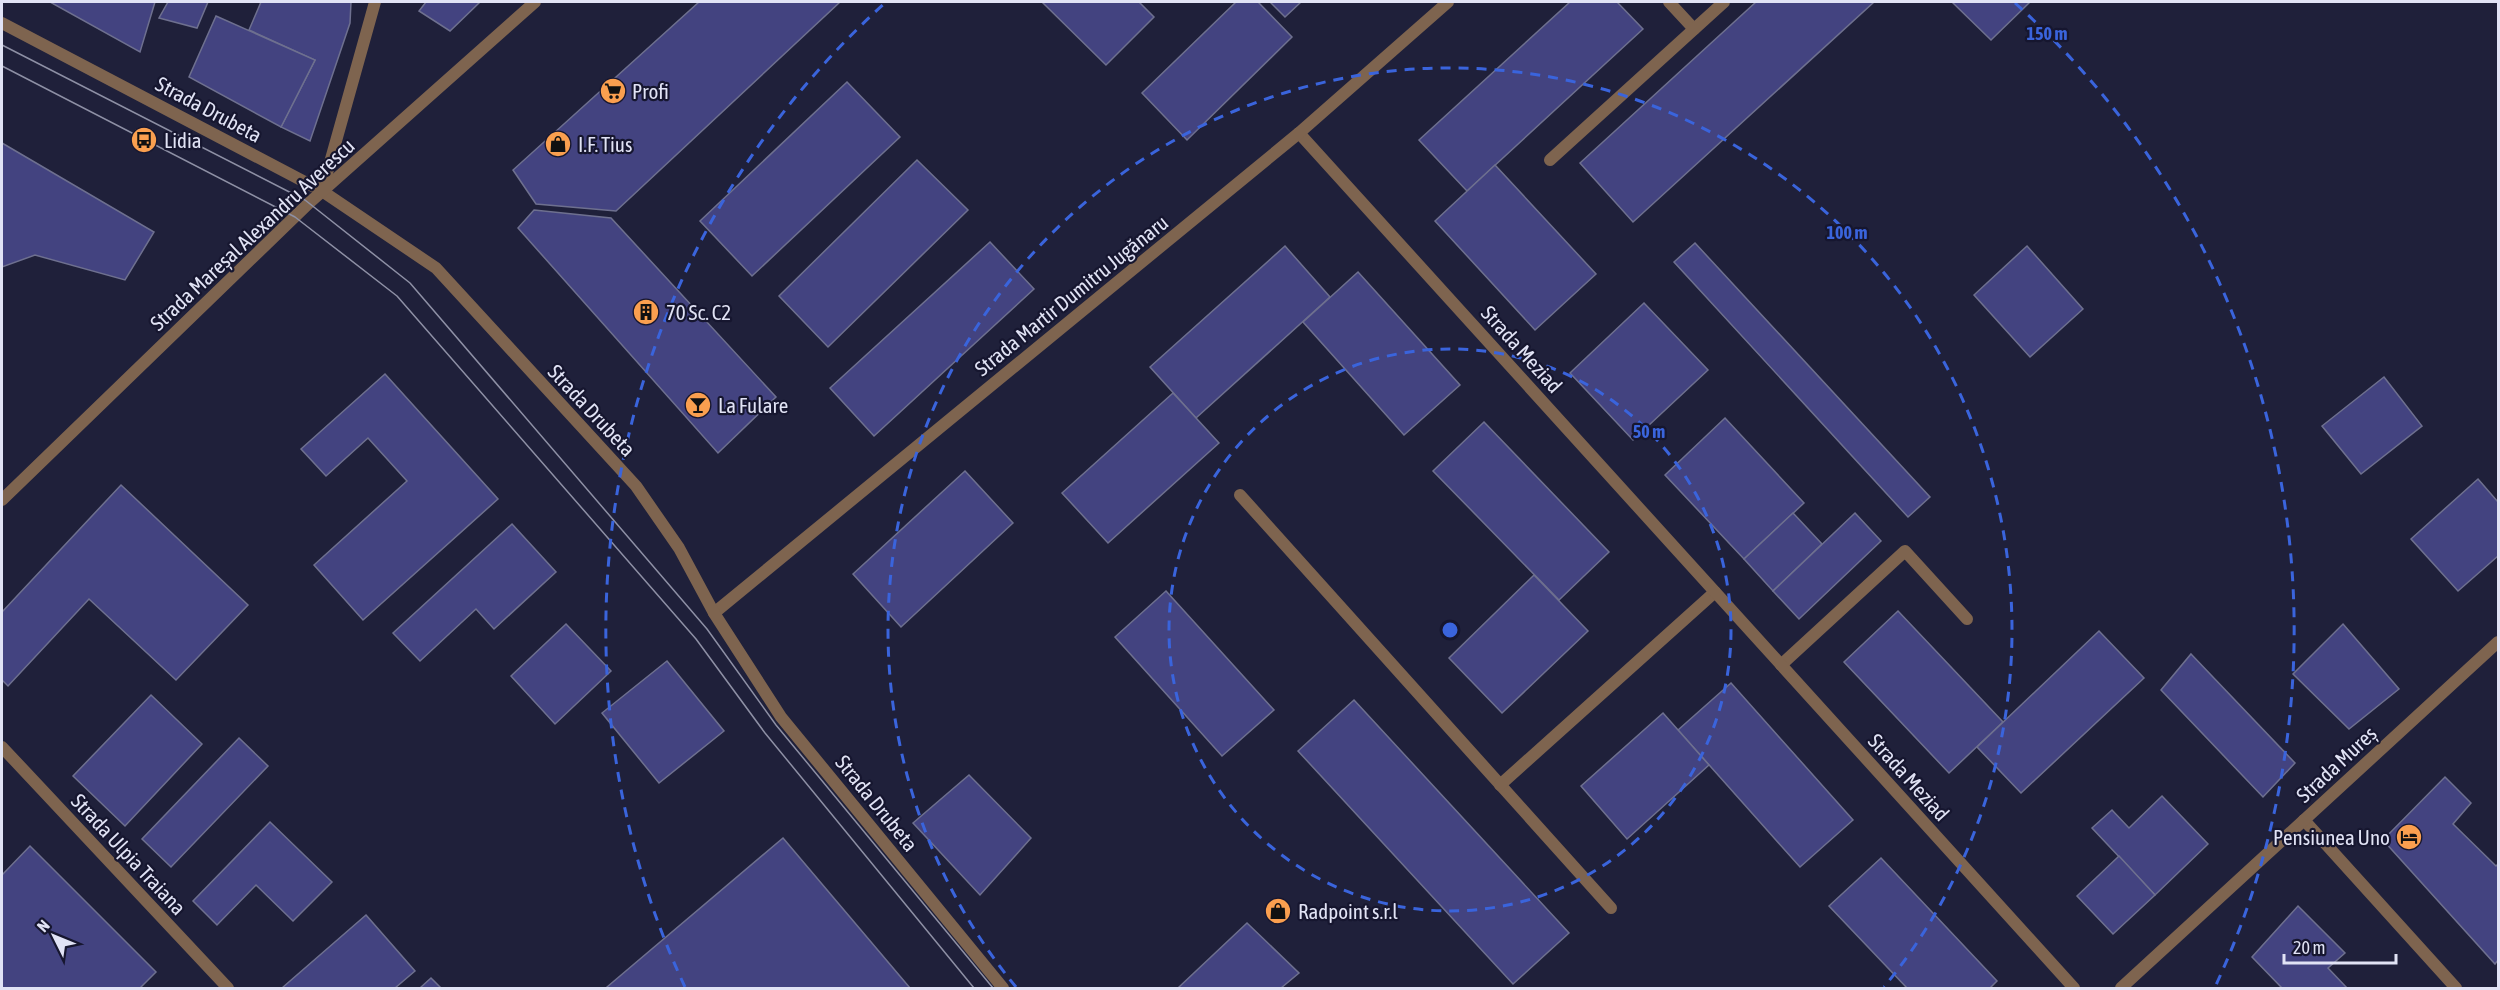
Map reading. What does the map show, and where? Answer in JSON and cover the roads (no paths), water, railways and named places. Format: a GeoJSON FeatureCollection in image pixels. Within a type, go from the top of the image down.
{"type":"FeatureCollection","features":[{"type":"Feature","properties":{"kind":"street"},"geometry":{"type":"LineString","coordinates":[[322,191],[375,2]]}},
{"type":"Feature","properties":{"kind":"street","name":"Strada Mareșal Alexandru Averescu"},"geometry":{"type":"LineString","coordinates":[[2,500],[322,191],[535,2]]}},
{"type":"Feature","properties":{"kind":"street","name":"Strada Martir Dumitru Jugănaru"},"geometry":{"type":"LineString","coordinates":[[714,613],[1299,133],[1448,2]]}},
{"type":"Feature","properties":{"kind":"street"},"geometry":{"type":"LineString","coordinates":[[1669,2],[1694,29]]}},
{"type":"Feature","properties":{"kind":"street"},"geometry":{"type":"LineString","coordinates":[[1550,160],[1724,2]]}},
{"type":"Feature","properties":{"kind":"street","name":"Strada Drubeta"},"geometry":{"type":"LineString","coordinates":[[2,23],[322,191],[436,268],[636,486],[679,548],[714,613],[782,717],[1003,988]]}},
{"type":"Feature","properties":{"kind":"street","name":"Strada Meziad"},"geometry":{"type":"LineString","coordinates":[[1299,133],[2074,988]]}},
{"type":"Feature","properties":{"kind":"street"},"geometry":{"type":"LineString","coordinates":[[1240,495],[1611,908]]}},
{"type":"Feature","properties":{"kind":"street"},"geometry":{"type":"LineString","coordinates":[[1781,665],[1905,551],[1967,619]]}},
{"type":"Feature","properties":{"kind":"street"},"geometry":{"type":"LineString","coordinates":[[1500,785],[1715,592]]}},
{"type":"Feature","properties":{"kind":"street","name":"Strada Mureș"},"geometry":{"type":"LineString","coordinates":[[2121,988],[2499,642]]}},
{"type":"Feature","properties":{"kind":"street","name":"Strada Ulpia Traiana"},"geometry":{"type":"LineString","coordinates":[[2,747],[228,988]]}},
{"type":"Feature","properties":{"kind":"street"},"geometry":{"type":"LineString","coordinates":[[2304,820],[2456,988]]}},
{"type":"Feature","properties":{"kind":"tram line"},"geometry":{"type":"LineString","coordinates":[[2,45],[305,200],[410,283],[707,629],[776,725],[993,988]]}},
{"type":"Feature","properties":{"kind":"tram line"},"geometry":{"type":"LineString","coordinates":[[2,66],[295,217],[397,296],[696,639],[765,733],[974,988]]}},
{"type":"Feature","properties":{"kind":"place","name":"Profi"},"geometry":{"type":"Point","coordinates":[613,91]}},
{"type":"Feature","properties":{"kind":"place","name":"Lidia"},"geometry":{"type":"Point","coordinates":[144,140]}},
{"type":"Feature","properties":{"kind":"place","name":"I.F. Tius"},"geometry":{"type":"Point","coordinates":[558,144]}},
{"type":"Feature","properties":{"kind":"place","name":"70 Sc. C2"},"geometry":{"type":"Point","coordinates":[646,312]}},
{"type":"Feature","properties":{"kind":"place","name":"La Fulare"},"geometry":{"type":"Point","coordinates":[698,405]}},
{"type":"Feature","properties":{"kind":"place","name":"Pensiunea Uno"},"geometry":{"type":"Point","coordinates":[2409,837]}},
{"type":"Feature","properties":{"kind":"place","name":"Radpoint s.r.l"},"geometry":{"type":"Point","coordinates":[1278,911]}}]}
